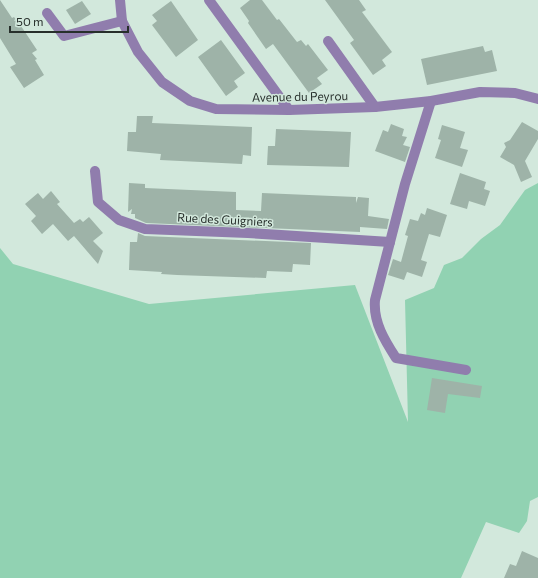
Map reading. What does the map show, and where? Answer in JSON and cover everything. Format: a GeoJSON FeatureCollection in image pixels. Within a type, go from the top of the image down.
{"type":"FeatureCollection","features":[{"type":"Feature","properties":{"kind":"street"},"geometry":{"type":"LineString","coordinates":[[119,1],[130,0]]}},
{"type":"Feature","properties":{"kind":"street"},"geometry":{"type":"LineString","coordinates":[[209,0],[290,110]]}},
{"type":"Feature","properties":{"kind":"street","name":"Avenue du Peyrou"},"geometry":{"type":"LineString","coordinates":[[119,1],[122,21],[138,52],[162,82],[190,102],[216,109],[290,110],[376,107],[431,101],[480,92],[515,93],[538,100]]}},
{"type":"Feature","properties":{"kind":"street"},"geometry":{"type":"LineString","coordinates":[[47,13],[64,36],[122,21]]}},
{"type":"Feature","properties":{"kind":"street"},"geometry":{"type":"LineString","coordinates":[[328,41],[376,107]]}},
{"type":"Feature","properties":{"kind":"street"},"geometry":{"type":"LineString","coordinates":[[431,101],[405,184],[374,309],[376,320],[387,344],[396,358],[466,370]]}},
{"type":"Feature","properties":{"kind":"street","name":"Rue des Guigniers"},"geometry":{"type":"LineString","coordinates":[[95,171],[98,202],[119,220],[144,229],[248,233],[390,242]]}},
{"type":"Feature","properties":{"kind":"green space"},"geometry":{"type":"Polygon","coordinates":[[[538,183],[538,497],[530,501],[527,521],[519,533],[486,522],[461,578],[0,578],[0,248],[13,264],[149,304],[355,285],[408,422],[405,300],[434,288],[444,265],[462,258],[481,239],[500,225],[525,190],[538,183]]]}},
{"type":"Feature","properties":{"kind":"building"},"geometry":{"type":"Polygon","coordinates":[[[0,0],[12,18],[14,17],[23,29],[37,50],[32,53],[37,59],[35,60],[44,75],[24,88],[10,67],[16,64],[0,38],[0,0]]]}},
{"type":"Feature","properties":{"kind":"building"},"geometry":{"type":"Polygon","coordinates":[[[250,0],[262,0],[277,20],[279,19],[297,42],[301,40],[306,46],[308,44],[328,70],[317,78],[322,84],[309,93],[273,44],[266,49],[248,23],[249,21],[240,8],[250,0]]]}},
{"type":"Feature","properties":{"kind":"building"},"geometry":{"type":"Polygon","coordinates":[[[325,0],[359,0],[366,10],[362,12],[392,52],[382,60],[386,66],[373,75],[350,43],[354,40],[325,0]]]}},
{"type":"Feature","properties":{"kind":"building"},"geometry":{"type":"Polygon","coordinates":[[[82,1],[91,14],[75,24],[66,10],[82,1]]]}},
{"type":"Feature","properties":{"kind":"building"},"geometry":{"type":"Polygon","coordinates":[[[171,1],[198,40],[176,57],[152,25],[157,21],[152,15],[171,1]]]}},
{"type":"Feature","properties":{"kind":"building"},"geometry":{"type":"Polygon","coordinates":[[[221,40],[245,73],[234,81],[238,87],[226,96],[198,57],[221,40]]]}},
{"type":"Feature","properties":{"kind":"building"},"geometry":{"type":"Polygon","coordinates":[[[483,46],[485,52],[492,50],[497,71],[427,85],[421,59],[483,46]]]}},
{"type":"Feature","properties":{"kind":"building"},"geometry":{"type":"Polygon","coordinates":[[[137,116],[153,116],[152,123],[252,127],[251,156],[243,155],[242,164],[160,160],[161,154],[127,151],[128,132],[136,132],[137,116]]]}},
{"type":"Feature","properties":{"kind":"building"},"geometry":{"type":"Polygon","coordinates":[[[522,122],[538,131],[538,139],[525,161],[532,177],[521,182],[514,165],[500,157],[506,147],[504,143],[510,140],[522,122]]]}},
{"type":"Feature","properties":{"kind":"building"},"geometry":{"type":"Polygon","coordinates":[[[391,124],[404,129],[402,136],[407,137],[403,145],[410,147],[405,162],[375,151],[383,130],[388,132],[391,124]]]}},
{"type":"Feature","properties":{"kind":"building"},"geometry":{"type":"Polygon","coordinates":[[[442,125],[465,132],[460,148],[468,150],[462,167],[435,158],[441,140],[438,139],[442,125]]]}},
{"type":"Feature","properties":{"kind":"building"},"geometry":{"type":"Polygon","coordinates":[[[276,129],[351,132],[349,167],[267,165],[268,146],[275,146],[276,129]]]}},
{"type":"Feature","properties":{"kind":"building"},"geometry":{"type":"Polygon","coordinates":[[[460,173],[486,182],[484,189],[490,191],[485,206],[469,201],[467,209],[450,204],[460,173]]]}},
{"type":"Feature","properties":{"kind":"building"},"geometry":{"type":"Polygon","coordinates":[[[129,183],[145,184],[145,188],[236,192],[236,210],[261,211],[262,193],[356,197],[356,203],[358,197],[369,198],[368,216],[389,219],[387,229],[360,227],[360,232],[146,223],[135,218],[135,214],[131,214],[132,209],[128,212],[129,183]]]}},
{"type":"Feature","properties":{"kind":"building"},"geometry":{"type":"Polygon","coordinates":[[[51,191],[60,202],[57,204],[74,223],[80,219],[83,222],[89,217],[103,233],[93,241],[103,251],[98,264],[74,236],[68,241],[53,224],[42,234],[31,221],[36,216],[25,204],[38,193],[43,199],[51,191]]]}},
{"type":"Feature","properties":{"kind":"building"},"geometry":{"type":"Polygon","coordinates":[[[427,208],[447,215],[440,237],[429,234],[421,260],[427,262],[422,277],[407,272],[404,280],[388,275],[393,259],[401,262],[408,236],[405,235],[410,219],[418,221],[421,213],[425,215],[427,208]]]}},
{"type":"Feature","properties":{"kind":"building"},"geometry":{"type":"Polygon","coordinates":[[[138,233],[145,236],[311,243],[310,265],[293,264],[292,272],[267,271],[266,278],[177,275],[161,274],[162,272],[129,270],[130,242],[137,242],[138,233]]]}},
{"type":"Feature","properties":{"kind":"building"},"geometry":{"type":"Polygon","coordinates":[[[432,378],[482,386],[480,398],[448,394],[445,413],[427,410],[432,378]]]}},
{"type":"Feature","properties":{"kind":"building"},"geometry":{"type":"Polygon","coordinates":[[[522,551],[538,558],[538,578],[504,578],[510,564],[516,566],[522,551]]]}}]}
